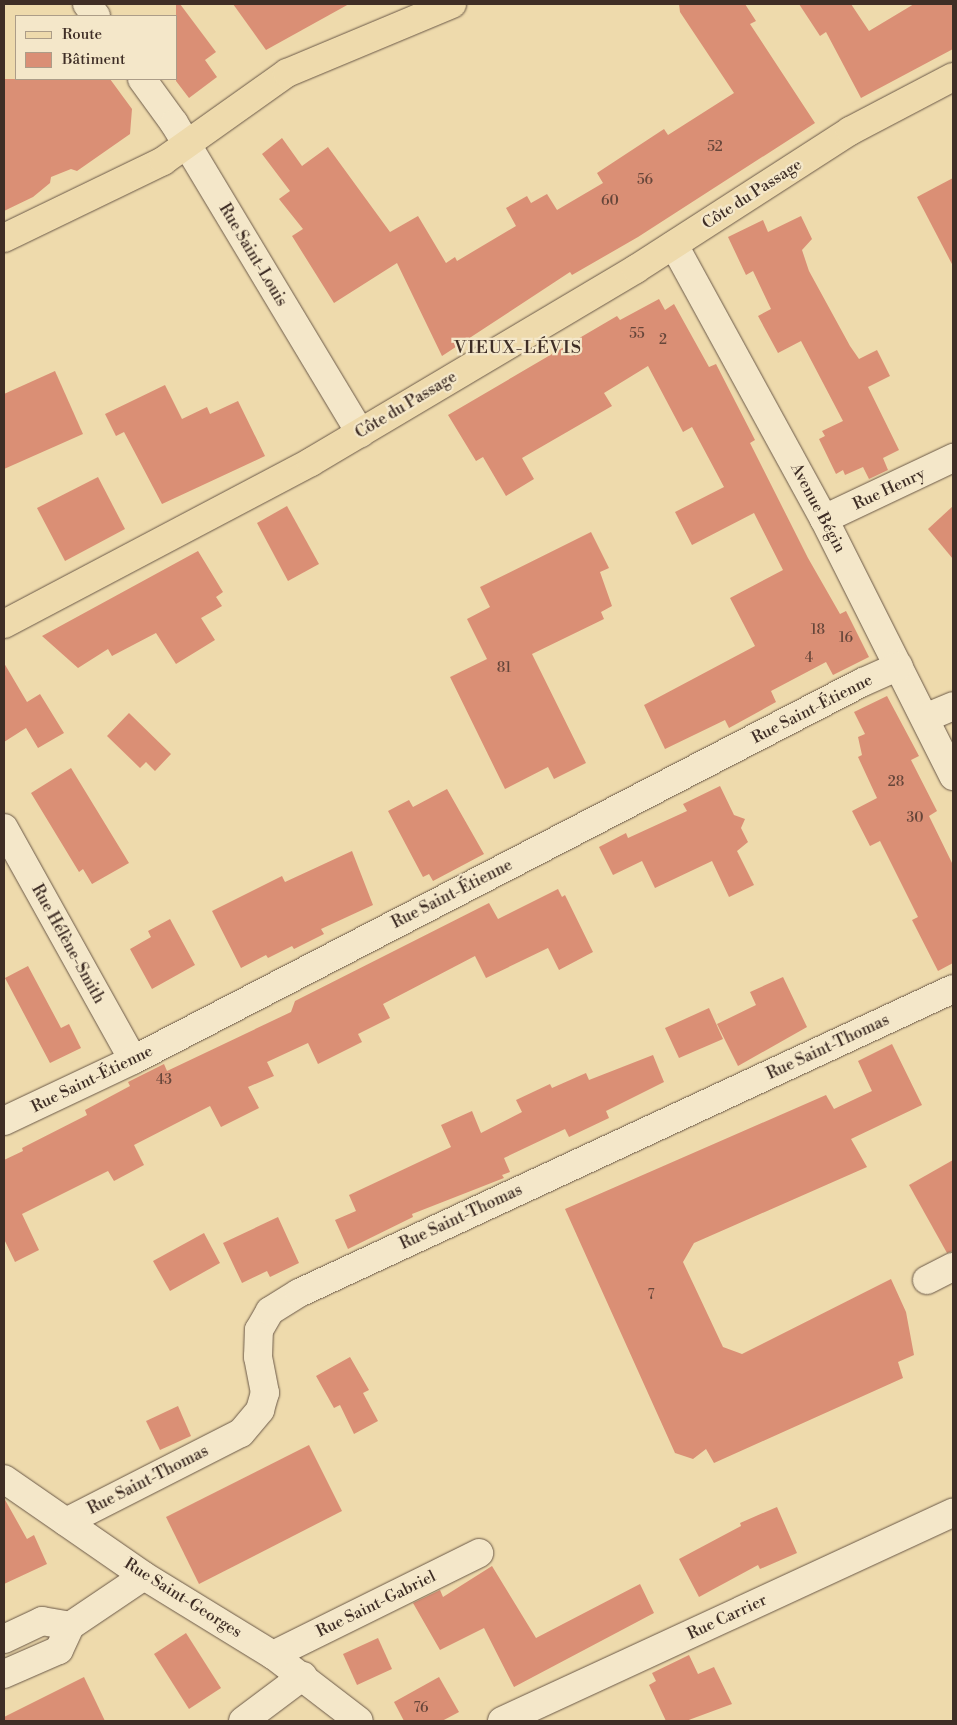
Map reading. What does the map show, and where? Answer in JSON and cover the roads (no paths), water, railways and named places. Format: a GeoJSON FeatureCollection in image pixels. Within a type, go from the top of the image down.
{"type":"FeatureCollection","features":[{"type":"Feature","properties":{"kind":"main road"},"geometry":{"type":"LineString","coordinates":[[4,238],[163,161],[287,73],[452,4]]}},
{"type":"Feature","properties":{"kind":"main road","name":"Côte du Passage"},"geometry":{"type":"LineString","coordinates":[[4,624],[360,433],[674,245],[850,131],[953,77]]}},
{"type":"Feature","properties":{"kind":"street"},"geometry":{"type":"LineString","coordinates":[[87,4],[95,15]]}},
{"type":"Feature","properties":{"kind":"street","name":"Rue Saint-Louis"},"geometry":{"type":"LineString","coordinates":[[143,80],[186,144],[360,433]]}},
{"type":"Feature","properties":{"kind":"street","name":"Avenue Bégin"},"geometry":{"type":"LineString","coordinates":[[674,245],[824,519],[900,666],[953,776]]}},
{"type":"Feature","properties":{"kind":"street","name":"Rue Henry"},"geometry":{"type":"LineString","coordinates":[[824,519],[953,458]]}},
{"type":"Feature","properties":{"kind":"street","name":"Rue Saint-Étienne"},"geometry":{"type":"LineString","coordinates":[[4,1121],[133,1060],[863,682],[900,666]]}},
{"type":"Feature","properties":{"kind":"street"},"geometry":{"type":"LineString","coordinates":[[925,718],[953,706]]}},
{"type":"Feature","properties":{"kind":"street","name":"Rue Hélène-Smith"},"geometry":{"type":"LineString","coordinates":[[4,828],[133,1060]]}},
{"type":"Feature","properties":{"kind":"street","name":"Rue Saint-Thomas"},"geometry":{"type":"LineString","coordinates":[[66,1522],[242,1432],[260,1410],[265,1393],[258,1357],[259,1330],[270,1311],[299,1293],[953,989]]}},
{"type":"Feature","properties":{"kind":"street"},"geometry":{"type":"LineString","coordinates":[[927,1280],[953,1267]]}},
{"type":"Feature","properties":{"kind":"street","name":"Rue Saint-Georges"},"geometry":{"type":"LineString","coordinates":[[6,1483],[144,1576],[273,1654],[359,1721]]}},
{"type":"Feature","properties":{"kind":"street","name":"Rue Carrier"},"geometry":{"type":"LineString","coordinates":[[502,1721],[953,1514]]}},
{"type":"Feature","properties":{"kind":"street","name":"Rue Saint-Gabriel"},"geometry":{"type":"LineString","coordinates":[[273,1654],[479,1553]]}},
{"type":"Feature","properties":{"kind":"street"},"geometry":{"type":"LineString","coordinates":[[4,1674],[59,1650],[70,1626],[144,1576]]}},
{"type":"Feature","properties":{"kind":"street"},"geometry":{"type":"LineString","coordinates":[[4,1638],[42,1622],[70,1626]]}},
{"type":"Feature","properties":{"kind":"street"},"geometry":{"type":"LineString","coordinates":[[243,1721],[303,1676]]}},
{"type":"Feature","properties":{"kind":"district","name":"VIEUX-LÉVIS"},"geometry":{"type":"Point","coordinates":[518,348]}}]}
